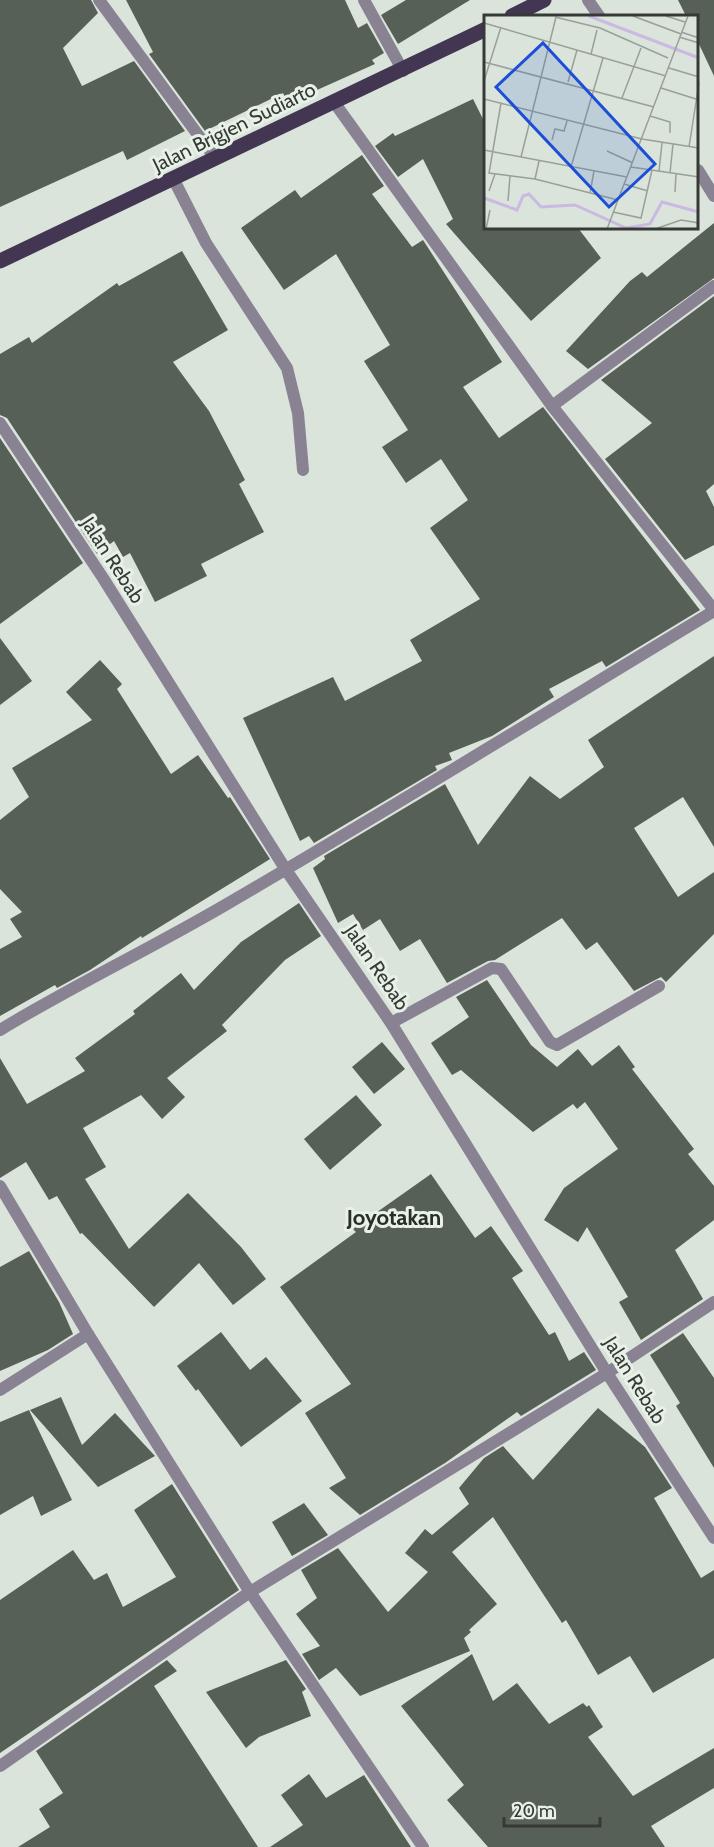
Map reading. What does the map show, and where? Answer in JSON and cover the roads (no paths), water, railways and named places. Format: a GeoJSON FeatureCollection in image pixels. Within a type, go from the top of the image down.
{"type":"FeatureCollection","features":[{"type":"Feature","properties":{"kind":"main road"},"geometry":{"type":"LineString","coordinates":[[514,15],[544,0]]}},
{"type":"Feature","properties":{"kind":"main road","name":"Jalan Brigjen Sudiarto"},"geometry":{"type":"LineString","coordinates":[[0,261],[404,71],[484,30]]}},
{"type":"Feature","properties":{"kind":"street"},"geometry":{"type":"LineString","coordinates":[[99,0],[215,158]]}},
{"type":"Feature","properties":{"kind":"street"},"geometry":{"type":"LineString","coordinates":[[364,0],[404,71]]}},
{"type":"Feature","properties":{"kind":"street"},"geometry":{"type":"LineString","coordinates":[[588,0],[598,15]]}},
{"type":"Feature","properties":{"kind":"street"},"geometry":{"type":"LineString","coordinates":[[0,1030],[50,1000],[166,940],[286,870],[714,611],[552,406],[334,102]]}},
{"type":"Feature","properties":{"kind":"street"},"geometry":{"type":"LineString","coordinates":[[699,172],[714,196]]}},
{"type":"Feature","properties":{"kind":"street"},"geometry":{"type":"LineString","coordinates":[[174,180],[206,243],[287,368],[298,413],[303,470]]}},
{"type":"Feature","properties":{"kind":"street"},"geometry":{"type":"LineString","coordinates":[[552,406],[714,286]]}},
{"type":"Feature","properties":{"kind":"street","name":"Jalan Rebab"},"geometry":{"type":"LineString","coordinates":[[0,423],[103,578],[286,870],[391,1023],[607,1373],[714,1538]]}},
{"type":"Feature","properties":{"kind":"street"},"geometry":{"type":"LineString","coordinates":[[391,1023],[492,968],[501,969],[550,1042],[557,1045],[659,986]]}},
{"type":"Feature","properties":{"kind":"street"},"geometry":{"type":"LineString","coordinates":[[0,1186],[88,1334],[250,1592],[423,1847]]}},
{"type":"Feature","properties":{"kind":"street"},"geometry":{"type":"LineString","coordinates":[[0,1766],[250,1592],[607,1373],[714,1302]]}},
{"type":"Feature","properties":{"kind":"street"},"geometry":{"type":"LineString","coordinates":[[0,1390],[88,1334]]}},
{"type":"Feature","properties":{"kind":"district","name":"Joyotakan"},"geometry":{"type":"Point","coordinates":[394,1217]}}]}
